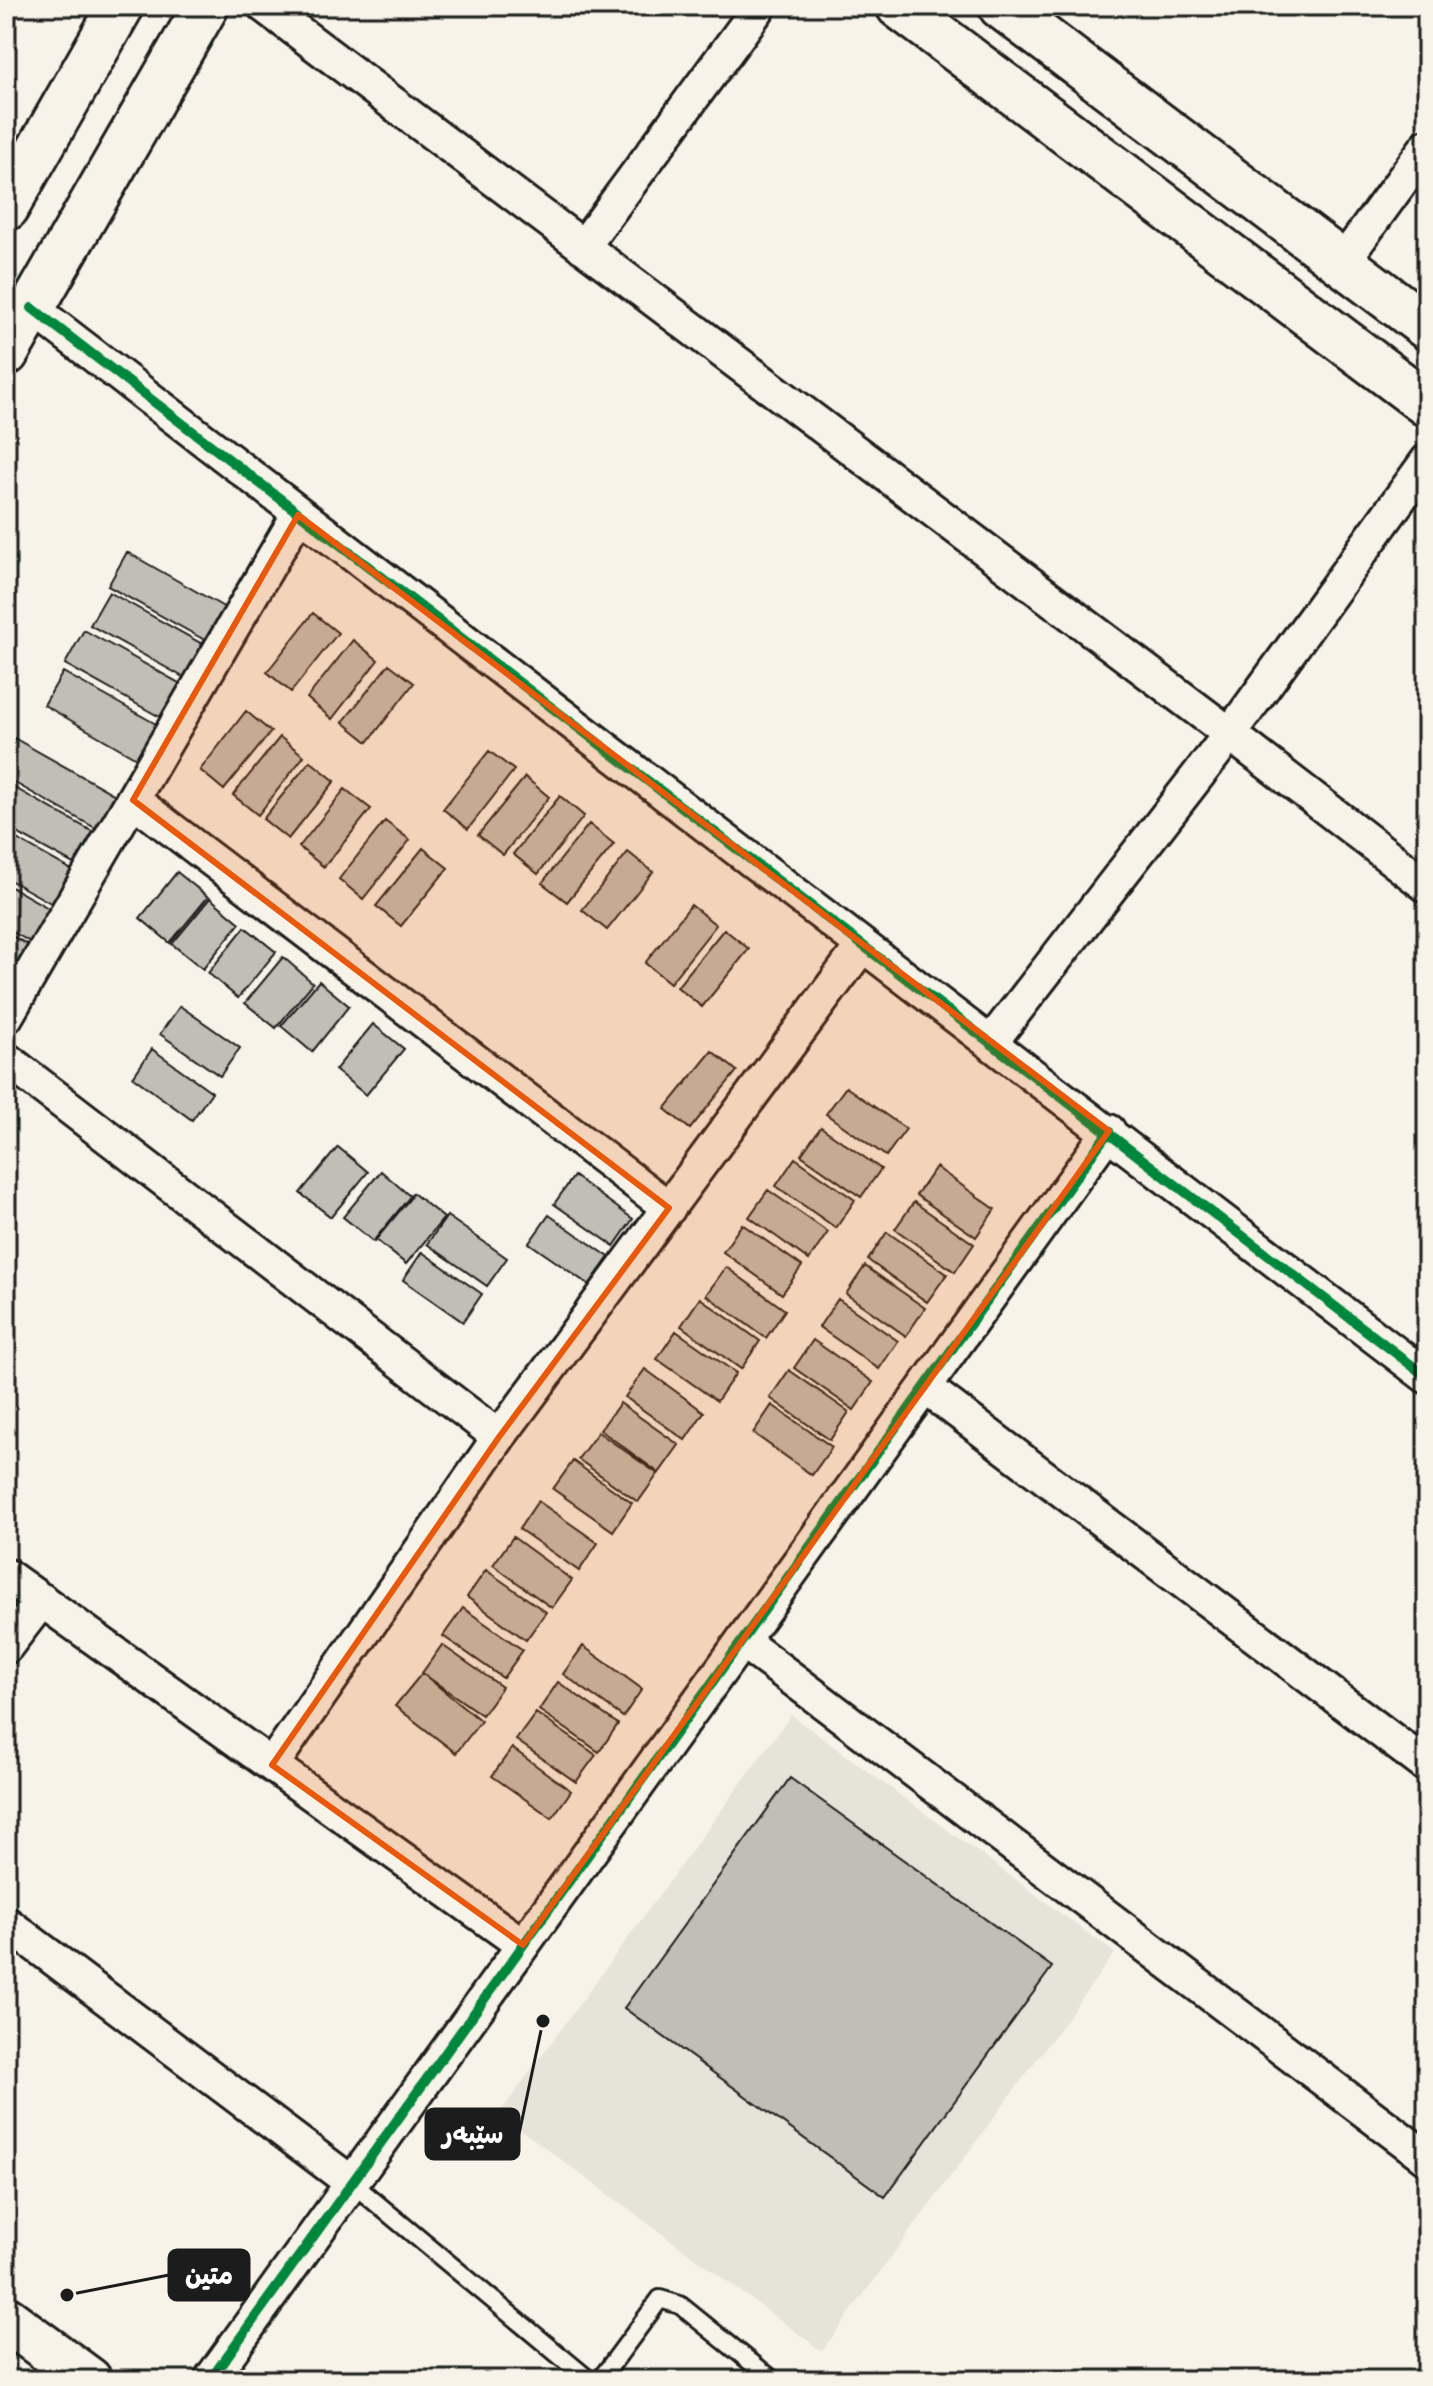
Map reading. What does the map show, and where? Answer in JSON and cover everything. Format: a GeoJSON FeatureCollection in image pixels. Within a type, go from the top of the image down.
{"type":"FeatureCollection","features":[{"type":"Feature","properties":{"kind":"street"},"geometry":{"type":"LineString","coordinates":[[6,208],[121,6]]}},
{"type":"Feature","properties":{"kind":"street"},"geometry":{"type":"LineString","coordinates":[[6,353],[206,6]]}},
{"type":"Feature","properties":{"kind":"street"},"geometry":{"type":"LineString","coordinates":[[264,6],[1427,886]]}},
{"type":"Feature","properties":{"kind":"street"},"geometry":{"type":"LineString","coordinates":[[583,247],[760,6]]}},
{"type":"Feature","properties":{"kind":"street"},"geometry":{"type":"LineString","coordinates":[[899,6],[1427,404]]}},
{"type":"Feature","properties":{"kind":"street"},"geometry":{"type":"LineString","coordinates":[[1001,6],[1427,327]]}},
{"type":"Feature","properties":{"kind":"street"},"geometry":{"type":"LineString","coordinates":[[1342,263],[1427,146]]}},
{"type":"Feature","properties":{"kind":"street"},"geometry":{"type":"LineString","coordinates":[[32,308],[298,515],[862,946],[992,1041],[1427,1377]]}},
{"type":"Feature","properties":{"kind":"street"},"geometry":{"type":"LineString","coordinates":[[992,1041],[1230,734],[1427,461]]}},
{"type":"Feature","properties":{"kind":"street"},"geometry":{"type":"LineString","coordinates":[[6,1017],[298,515]]}},
{"type":"Feature","properties":{"kind":"street"},"geometry":{"type":"LineString","coordinates":[[133,800],[669,1208]]}},
{"type":"Feature","properties":{"kind":"street"},"geometry":{"type":"LineString","coordinates":[[272,1765],[499,1437],[862,946]]}},
{"type":"Feature","properties":{"kind":"street"},"geometry":{"type":"LineString","coordinates":[[6,1059],[499,1437]]}},
{"type":"Feature","properties":{"kind":"street"},"geometry":{"type":"LineString","coordinates":[[210,2380],[1109,1131]]}},
{"type":"Feature","properties":{"kind":"street"},"geometry":{"type":"LineString","coordinates":[[925,1387],[1427,1766]]}},
{"type":"Feature","properties":{"kind":"street"},"geometry":{"type":"LineString","coordinates":[[6,1575],[523,1945]]}},
{"type":"Feature","properties":{"kind":"street"},"geometry":{"type":"LineString","coordinates":[[6,1647],[42,1600]]}},
{"type":"Feature","properties":{"kind":"street"},"geometry":{"type":"LineString","coordinates":[[742,1641],[1427,2158]]}},
{"type":"Feature","properties":{"kind":"street"},"geometry":{"type":"LineString","coordinates":[[6,1923],[352,2183]]}},
{"type":"Feature","properties":{"kind":"street"},"geometry":{"type":"LineString","coordinates":[[6,2319],[89,2380]]}},
{"type":"Feature","properties":{"kind":"lane"},"geometry":{"type":"LineString","coordinates":[[352,2183],[589,2380]]}},
{"type":"Feature","properties":{"kind":"lane"},"geometry":{"type":"LineString","coordinates":[[600,2380],[660,2299],[680,2305],[773,2380]]}},
{"type":"Feature","properties":{"kind":"highlighted area"},"geometry":{"type":"Polygon","coordinates":[[[298,515],[1109,1131],[523,1945],[272,1765],[499,1437],[669,1208],[133,800],[298,515]]]}},
{"type":"Feature","properties":{"kind":"shaded area"},"geometry":{"type":"Polygon","coordinates":[[[791,1715],[1115,1953],[822,2351],[499,2114],[791,1715]]]}},
{"type":"Feature","properties":{"kind":"building"},"geometry":{"type":"Polygon","coordinates":[[[127,552],[229,610],[210,643],[108,586],[127,552]]]}},
{"type":"Feature","properties":{"kind":"building"},"geometry":{"type":"Polygon","coordinates":[[[109,592],[211,649],[192,682],[90,625],[109,592]]]}},
{"type":"Feature","properties":{"kind":"building"},"geometry":{"type":"Polygon","coordinates":[[[313,613],[338,633],[291,692],[267,672],[313,613]]]}},
{"type":"Feature","properties":{"kind":"building"},"geometry":{"type":"Polygon","coordinates":[[[84,630],[186,687],[167,721],[65,664],[84,630]]]}},
{"type":"Feature","properties":{"kind":"building"},"geometry":{"type":"Polygon","coordinates":[[[353,640],[378,660],[332,719],[307,698],[353,640]]]}},
{"type":"Feature","properties":{"kind":"building"},"geometry":{"type":"Polygon","coordinates":[[[389,664],[414,683],[368,742],[343,722],[389,664]]]}},
{"type":"Feature","properties":{"kind":"building"},"geometry":{"type":"Polygon","coordinates":[[[63,672],[165,729],[145,763],[44,705],[63,672]]]}},
{"type":"Feature","properties":{"kind":"building"},"geometry":{"type":"Polygon","coordinates":[[[246,711],[271,732],[224,790],[200,770],[246,711]]]}},
{"type":"Feature","properties":{"kind":"building"},"geometry":{"type":"Polygon","coordinates":[[[280,737],[304,756],[258,815],[233,795],[280,737]]]}},
{"type":"Feature","properties":{"kind":"building"},"geometry":{"type":"Polygon","coordinates":[[[14,738],[115,795],[97,829],[6,778],[6,752],[14,738]]]}},
{"type":"Feature","properties":{"kind":"building"},"geometry":{"type":"Polygon","coordinates":[[[489,751],[514,770],[468,829],[443,809],[489,751]]]}},
{"type":"Feature","properties":{"kind":"building"},"geometry":{"type":"Polygon","coordinates":[[[310,761],[335,781],[288,839],[263,819],[310,761]]]}},
{"type":"Feature","properties":{"kind":"building"},"geometry":{"type":"Polygon","coordinates":[[[525,777],[549,797],[503,855],[478,835],[525,777]]]}},
{"type":"Feature","properties":{"kind":"building"},"geometry":{"type":"Polygon","coordinates":[[[6,783],[95,833],[77,866],[6,827],[6,783]]]}},
{"type":"Feature","properties":{"kind":"building"},"geometry":{"type":"Polygon","coordinates":[[[345,789],[371,809],[324,867],[299,847],[345,789]]]}},
{"type":"Feature","properties":{"kind":"building"},"geometry":{"type":"Polygon","coordinates":[[[560,796],[584,816],[538,874],[513,854],[560,796]]]}},
{"type":"Feature","properties":{"kind":"building"},"geometry":{"type":"Polygon","coordinates":[[[385,821],[410,840],[363,899],[339,879],[385,821]]]}},
{"type":"Feature","properties":{"kind":"building"},"geometry":{"type":"Polygon","coordinates":[[[589,824],[614,844],[567,902],[542,883],[589,824]]]}},
{"type":"Feature","properties":{"kind":"building"},"geometry":{"type":"Polygon","coordinates":[[[6,833],[75,872],[56,906],[6,878],[6,833]]]}},
{"type":"Feature","properties":{"kind":"building"},"geometry":{"type":"Polygon","coordinates":[[[423,848],[448,868],[401,926],[376,906],[423,848]]]}},
{"type":"Feature","properties":{"kind":"building"},"geometry":{"type":"Polygon","coordinates":[[[628,852],[653,872],[607,930],[582,910],[628,852]]]}},
{"type":"Feature","properties":{"kind":"building"},"geometry":{"type":"Polygon","coordinates":[[[177,872],[208,897],[170,943],[140,918],[177,872]]]}},
{"type":"Feature","properties":{"kind":"building"},"geometry":{"type":"Polygon","coordinates":[[[6,884],[57,913],[39,947],[6,928],[6,884]]]}},
{"type":"Feature","properties":{"kind":"building"},"geometry":{"type":"Polygon","coordinates":[[[210,898],[240,923],[203,969],[172,944],[210,898]]]}},
{"type":"Feature","properties":{"kind":"building"},"geometry":{"type":"Polygon","coordinates":[[[691,905],[716,925],[670,983],[645,963],[691,905]]]}},
{"type":"Feature","properties":{"kind":"building"},"geometry":{"type":"Polygon","coordinates":[[[245,927],[276,952],[238,998],[208,973],[245,927]]]}},
{"type":"Feature","properties":{"kind":"building"},"geometry":{"type":"Polygon","coordinates":[[[724,929],[749,949],[702,1007],[677,987],[724,929]]]}},
{"type":"Feature","properties":{"kind":"building"},"geometry":{"type":"Polygon","coordinates":[[[6,933],[36,949],[17,983],[6,977],[6,933]]]}},
{"type":"Feature","properties":{"kind":"building"},"geometry":{"type":"Polygon","coordinates":[[[283,957],[313,983],[276,1028],[245,1003],[283,957]]]}},
{"type":"Feature","properties":{"kind":"building"},"geometry":{"type":"Polygon","coordinates":[[[319,981],[349,1006],[312,1052],[281,1026],[319,981]]]}},
{"type":"Feature","properties":{"kind":"building"},"geometry":{"type":"Polygon","coordinates":[[[180,1006],[240,1048],[220,1076],[160,1034],[180,1006]]]}},
{"type":"Feature","properties":{"kind":"building"},"geometry":{"type":"Polygon","coordinates":[[[373,1024],[404,1049],[366,1095],[335,1070],[373,1024]]]}},
{"type":"Feature","properties":{"kind":"building"},"geometry":{"type":"Polygon","coordinates":[[[152,1049],[212,1092],[192,1120],[133,1077],[152,1049]]]}},
{"type":"Feature","properties":{"kind":"building"},"geometry":{"type":"Polygon","coordinates":[[[712,1051],[737,1071],[690,1129],[665,1109],[712,1051]]]}},
{"type":"Feature","properties":{"kind":"building"},"geometry":{"type":"Polygon","coordinates":[[[846,1087],[906,1129],[886,1156],[826,1114],[846,1087]]]}},
{"type":"Feature","properties":{"kind":"building"},"geometry":{"type":"Polygon","coordinates":[[[821,1127],[881,1169],[861,1197],[801,1155],[821,1127]]]}},
{"type":"Feature","properties":{"kind":"building"},"geometry":{"type":"Polygon","coordinates":[[[338,1147],[368,1172],[331,1217],[300,1193],[338,1147]]]}},
{"type":"Feature","properties":{"kind":"building"},"geometry":{"type":"Polygon","coordinates":[[[795,1158],[855,1200],[836,1228],[776,1186],[795,1158]]]}},
{"type":"Feature","properties":{"kind":"building"},"geometry":{"type":"Polygon","coordinates":[[[936,1167],[995,1209],[976,1237],[916,1195],[936,1167]]]}},
{"type":"Feature","properties":{"kind":"building"},"geometry":{"type":"Polygon","coordinates":[[[381,1171],[411,1197],[374,1242],[343,1217],[381,1171]]]}},
{"type":"Feature","properties":{"kind":"building"},"geometry":{"type":"Polygon","coordinates":[[[574,1176],[633,1219],[614,1246],[554,1204],[574,1176]]]}},
{"type":"Feature","properties":{"kind":"building"},"geometry":{"type":"Polygon","coordinates":[[[768,1190],[828,1232],[809,1260],[749,1217],[768,1190]]]}},
{"type":"Feature","properties":{"kind":"building"},"geometry":{"type":"Polygon","coordinates":[[[413,1193],[444,1218],[406,1264],[375,1239],[413,1193]]]}},
{"type":"Feature","properties":{"kind":"building"},"geometry":{"type":"Polygon","coordinates":[[[914,1202],[974,1244],[955,1272],[895,1229],[914,1202]]]}},
{"type":"Feature","properties":{"kind":"building"},"geometry":{"type":"Polygon","coordinates":[[[549,1215],[609,1257],[589,1285],[529,1243],[549,1215]]]}},
{"type":"Feature","properties":{"kind":"building"},"geometry":{"type":"Polygon","coordinates":[[[447,1216],[507,1258],[487,1286],[427,1244],[447,1216]]]}},
{"type":"Feature","properties":{"kind":"building"},"geometry":{"type":"Polygon","coordinates":[[[742,1224],[802,1266],[782,1294],[723,1252],[742,1224]]]}},
{"type":"Feature","properties":{"kind":"building"},"geometry":{"type":"Polygon","coordinates":[[[887,1232],[947,1274],[927,1302],[868,1260],[887,1232]]]}},
{"type":"Feature","properties":{"kind":"building"},"geometry":{"type":"Polygon","coordinates":[[[422,1252],[482,1294],[463,1322],[403,1280],[422,1252]]]}},
{"type":"Feature","properties":{"kind":"building"},"geometry":{"type":"Polygon","coordinates":[[[865,1266],[925,1308],[906,1336],[846,1294],[865,1266]]]}},
{"type":"Feature","properties":{"kind":"building"},"geometry":{"type":"Polygon","coordinates":[[[726,1267],[785,1310],[766,1338],[706,1295],[726,1267]]]}},
{"type":"Feature","properties":{"kind":"building"},"geometry":{"type":"Polygon","coordinates":[[[700,1298],[760,1341],[741,1369],[681,1326],[700,1298]]]}},
{"type":"Feature","properties":{"kind":"building"},"geometry":{"type":"Polygon","coordinates":[[[838,1299],[898,1341],[879,1369],[819,1327],[838,1299]]]}},
{"type":"Feature","properties":{"kind":"building"},"geometry":{"type":"Polygon","coordinates":[[[676,1331],[736,1373],[717,1401],[657,1359],[676,1331]]]}},
{"type":"Feature","properties":{"kind":"building"},"geometry":{"type":"Polygon","coordinates":[[[813,1340],[873,1382],[854,1410],[794,1368],[813,1340]]]}},
{"type":"Feature","properties":{"kind":"building"},"geometry":{"type":"Polygon","coordinates":[[[645,1369],[704,1412],[685,1440],[625,1397],[645,1369]]]}},
{"type":"Feature","properties":{"kind":"building"},"geometry":{"type":"Polygon","coordinates":[[[789,1370],[849,1412],[830,1440],[770,1398],[789,1370]]]}},
{"type":"Feature","properties":{"kind":"building"},"geometry":{"type":"Polygon","coordinates":[[[620,1403],[679,1445],[659,1473],[600,1430],[620,1403]]]}},
{"type":"Feature","properties":{"kind":"building"},"geometry":{"type":"Polygon","coordinates":[[[772,1405],[832,1447],[812,1475],[753,1433],[772,1405]]]}},
{"type":"Feature","properties":{"kind":"building"},"geometry":{"type":"Polygon","coordinates":[[[598,1432],[658,1474],[638,1502],[578,1459],[598,1432]]]}},
{"type":"Feature","properties":{"kind":"building"},"geometry":{"type":"Polygon","coordinates":[[[573,1461],[632,1503],[613,1531],[553,1489],[573,1461]]]}},
{"type":"Feature","properties":{"kind":"building"},"geometry":{"type":"Polygon","coordinates":[[[538,1501],[598,1543],[579,1571],[519,1529],[538,1501]]]}},
{"type":"Feature","properties":{"kind":"building"},"geometry":{"type":"Polygon","coordinates":[[[513,1537],[572,1580],[552,1608],[493,1565],[513,1537]]]}},
{"type":"Feature","properties":{"kind":"building"},"geometry":{"type":"Polygon","coordinates":[[[486,1570],[546,1612],[526,1640],[467,1597],[486,1570]]]}},
{"type":"Feature","properties":{"kind":"building"},"geometry":{"type":"Polygon","coordinates":[[[463,1608],[523,1650],[503,1678],[443,1636],[463,1608]]]}},
{"type":"Feature","properties":{"kind":"building"},"geometry":{"type":"Polygon","coordinates":[[[442,1645],[502,1687],[482,1715],[422,1673],[442,1645]]]}},
{"type":"Feature","properties":{"kind":"building"},"geometry":{"type":"Polygon","coordinates":[[[583,1646],[642,1689],[623,1717],[563,1674],[583,1646]]]}},
{"type":"Feature","properties":{"kind":"building"},"geometry":{"type":"Polygon","coordinates":[[[422,1673],[481,1721],[456,1753],[395,1706],[422,1673]]]}},
{"type":"Feature","properties":{"kind":"building"},"geometry":{"type":"Polygon","coordinates":[[[558,1682],[618,1724],[599,1752],[539,1710],[558,1682]]]}},
{"type":"Feature","properties":{"kind":"building"},"geometry":{"type":"Polygon","coordinates":[[[536,1713],[596,1755],[576,1782],[516,1740],[536,1713]]]}},
{"type":"Feature","properties":{"kind":"building"},"geometry":{"type":"Polygon","coordinates":[[[512,1748],[571,1791],[552,1818],[492,1776],[512,1748]]]}},
{"type":"Feature","properties":{"kind":"building"},"geometry":{"type":"Polygon","coordinates":[[[790,1778],[1052,1967],[885,2197],[624,2008],[790,1778]]]}},
{"type":"Feature","properties":{"kind":"cycle path"},"geometry":{"type":"LineString","coordinates":[[32,308],[1427,1377]]}},
{"type":"Feature","properties":{"kind":"cycle path"},"geometry":{"type":"LineString","coordinates":[[210,2380],[1109,1131]]}},
{"type":"Feature","properties":{"kind":"place","name":"سێبەر"},"geometry":{"type":"Point","coordinates":[543,2021]}},
{"type":"Feature","properties":{"kind":"place","name":"متین"},"geometry":{"type":"Point","coordinates":[67,2295]}}]}
